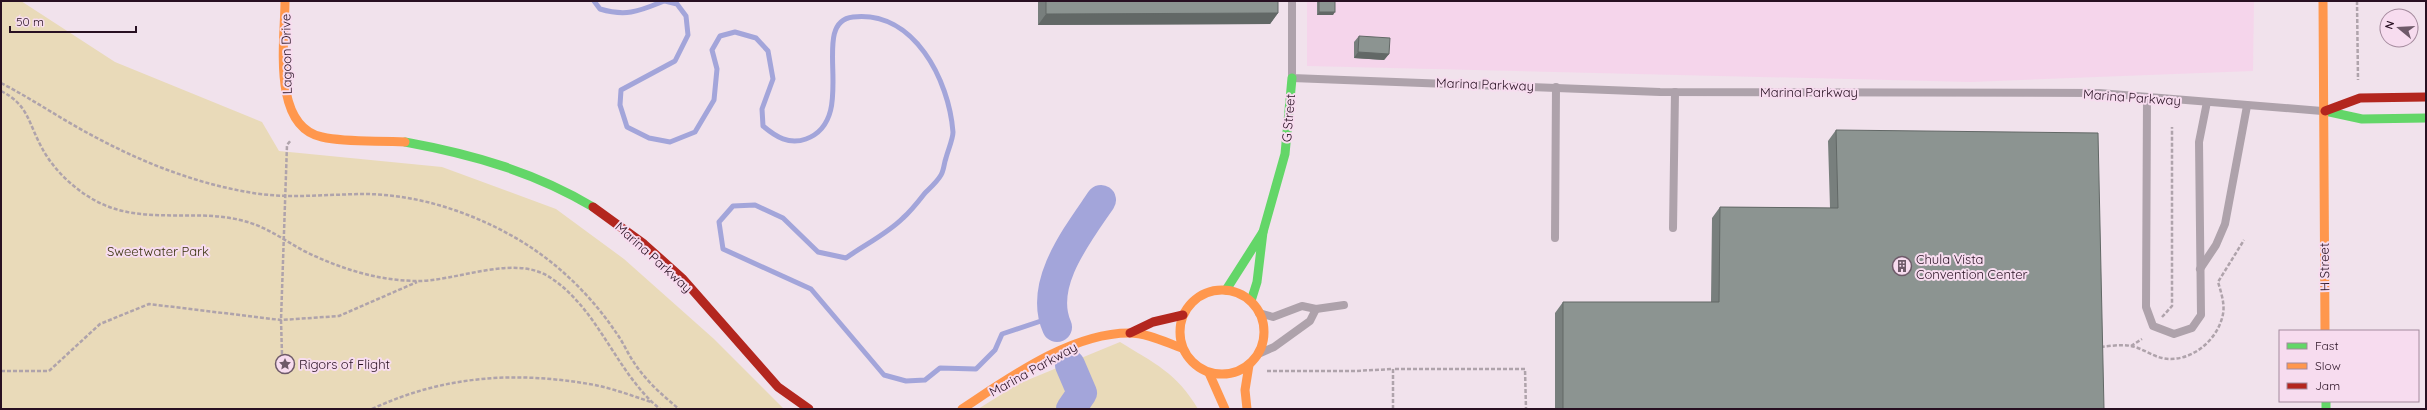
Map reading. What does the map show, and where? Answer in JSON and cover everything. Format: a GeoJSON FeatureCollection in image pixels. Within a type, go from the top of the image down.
{"type":"FeatureCollection","features":[{"type":"Feature","properties":{"kind":"street","name":"Lagoon Drive"},"geometry":{"type":"LineString","coordinates":[[285,1],[287,103],[300,126]]}},
{"type":"Feature","properties":{"kind":"street"},"geometry":{"type":"LineString","coordinates":[[2323,1],[2325,111]]}},
{"type":"Feature","properties":{"kind":"street","name":"G Street"},"geometry":{"type":"LineString","coordinates":[[1251,302],[1257,282],[1263,232],[1285,154],[1292,78]]}},
{"type":"Feature","properties":{"kind":"street","name":"Marina Parkway"},"geometry":{"type":"LineString","coordinates":[[2325,111],[2360,98],[2426,96]]}},
{"type":"Feature","properties":{"kind":"street","name":"Marina Parkway"},"geometry":{"type":"LineString","coordinates":[[2325,111],[2362,119],[2426,118]]}},
{"type":"Feature","properties":{"kind":"street","name":"H Street"},"geometry":{"type":"LineString","coordinates":[[2325,111],[2325,330]]}},
{"type":"Feature","properties":{"kind":"street","name":"Marina Parkway"},"geometry":{"type":"LineString","coordinates":[[300,126],[310,134],[322,138],[404,142],[460,152],[521,172],[579,198],[628,231],[682,278],[778,387],[809,409]]}},
{"type":"Feature","properties":{"kind":"street","name":"G Street"},"geometry":{"type":"LineString","coordinates":[[1226,290],[1263,232]]}},
{"type":"Feature","properties":{"kind":"street"},"geometry":{"type":"LineString","coordinates":[[1226,290],[1240,294],[1251,302],[1260,313],[1264,326],[1263,340],[1258,354],[1249,365],[1237,372],[1223,375],[1209,373],[1197,367],[1187,357],[1182,348],[1179,331],[1183,315],[1189,305],[1199,296],[1212,291],[1226,290]]}},
{"type":"Feature","properties":{"kind":"street","name":"Marina Parkway"},"geometry":{"type":"LineString","coordinates":[[1130,333],[1154,322],[1183,315]]}},
{"type":"Feature","properties":{"kind":"street","name":"Marina Parkway"},"geometry":{"type":"LineString","coordinates":[[962,409],[1020,373],[1077,344],[1111,334],[1130,333],[1157,338],[1182,348]]}},
{"type":"Feature","properties":{"kind":"street"},"geometry":{"type":"LineString","coordinates":[[1247,409],[1245,390],[1249,365]]}},
{"type":"Feature","properties":{"kind":"street"},"geometry":{"type":"LineString","coordinates":[[1209,373],[1225,409]]}},
{"type":"Feature","properties":{"kind":"lane","name":"G Street"},"geometry":{"type":"LineString","coordinates":[[1292,1],[1292,78]]}},
{"type":"Feature","properties":{"kind":"lane","name":"Marina Parkway"},"geometry":{"type":"LineString","coordinates":[[1292,78],[1675,92],[2099,93],[2325,111]]}},
{"type":"Feature","properties":{"kind":"lane"},"geometry":{"type":"LineString","coordinates":[[1555,238],[1556,87]]}},
{"type":"Feature","properties":{"kind":"lane"},"geometry":{"type":"LineString","coordinates":[[1673,228],[1675,92]]}},
{"type":"Feature","properties":{"kind":"lane"},"geometry":{"type":"LineString","coordinates":[[2147,97],[2146,308],[2153,326],[2174,334],[2192,328],[2201,315],[2200,142],[2207,102]]}},
{"type":"Feature","properties":{"kind":"lane"},"geometry":{"type":"LineString","coordinates":[[2200,269],[2216,245],[2225,224],[2248,106]]}},
{"type":"Feature","properties":{"kind":"lane"},"geometry":{"type":"LineString","coordinates":[[1260,313],[1273,317],[1302,306],[1316,309],[1344,305]]}},
{"type":"Feature","properties":{"kind":"lane"},"geometry":{"type":"LineString","coordinates":[[1258,354],[1274,347],[1310,321],[1316,309]]}},
{"type":"Feature","properties":{"kind":"path"},"geometry":{"type":"LineString","coordinates":[[2357,1],[2360,98]]}},
{"type":"Feature","properties":{"kind":"path"},"geometry":{"type":"LineString","coordinates":[[1,83],[96,138],[156,166],[205,182],[253,192],[287,196],[369,194],[414,200],[472,217],[516,238],[543,256],[586,295],[618,335],[644,375],[661,394],[680,409]]}},
{"type":"Feature","properties":{"kind":"path"},"geometry":{"type":"LineString","coordinates":[[1,91],[15,98],[34,130],[42,148],[70,183],[83,194],[116,210],[152,216],[202,214],[240,220],[284,238],[302,250],[337,266],[363,274],[391,280],[417,282],[446,280],[493,268],[518,268],[551,277],[590,315],[631,377],[652,402],[660,409]]}},
{"type":"Feature","properties":{"kind":"path"},"geometry":{"type":"LineString","coordinates":[[282,354],[281,320],[287,196],[287,145],[300,126]]}},
{"type":"Feature","properties":{"kind":"path"},"geometry":{"type":"LineString","coordinates":[[2157,322],[2172,306],[2172,127]]}},
{"type":"Feature","properties":{"kind":"path"},"geometry":{"type":"LineString","coordinates":[[1,371],[49,371],[100,324],[149,304],[281,320],[339,316],[417,282]]}},
{"type":"Feature","properties":{"kind":"path"},"geometry":{"type":"LineString","coordinates":[[2131,346],[2142,339]]}},
{"type":"Feature","properties":{"kind":"path"},"geometry":{"type":"LineString","coordinates":[[1265,371],[1355,372],[1393,369],[1525,369],[1526,409]]}},
{"type":"Feature","properties":{"kind":"path"},"geometry":{"type":"LineString","coordinates":[[1393,369],[1394,409]]}},
{"type":"Feature","properties":{"kind":"path"},"geometry":{"type":"LineString","coordinates":[[372,409],[390,400],[466,379],[537,377],[597,386],[652,402]]}},
{"type":"Feature","properties":{"kind":"shaded area"},"geometry":{"type":"Polygon","coordinates":[[[1307,1],[2254,1],[2253,71],[1971,82],[1307,66],[1307,1]]]}},
{"type":"Feature","properties":{"kind":"green space","name":"Sweetwater Park"},"geometry":{"type":"Polygon","coordinates":[[[1,1],[21,1],[115,62],[262,122],[279,151],[442,167],[556,209],[624,259],[714,339],[784,409],[1,409],[1,1]]]}},
{"type":"Feature","properties":{"kind":"green space"},"geometry":{"type":"Polygon","coordinates":[[[1120,342],[1164,370],[1182,386],[1198,409],[978,409],[1018,384],[1120,342]]]}},
{"type":"Feature","properties":{"kind":"building"},"geometry":{"type":"Polygon","coordinates":[[[1046,1],[1278,1],[1278,13],[1046,14],[1046,1]]]}},
{"type":"Feature","properties":{"kind":"building"},"geometry":{"type":"Polygon","coordinates":[[[1319,1],[1335,1],[1335,12],[1319,12],[1319,1]]]}},
{"type":"Feature","properties":{"kind":"building"},"geometry":{"type":"Polygon","coordinates":[[[1359,36],[1390,38],[1389,54],[1358,52],[1359,36]]]}},
{"type":"Feature","properties":{"kind":"building","name":"Chula Vista Convention Center"},"geometry":{"type":"Polygon","coordinates":[[[1836,130],[2098,133],[2104,409],[1563,409],[1563,302],[1719,302],[1720,207],[1838,208],[1836,130]]]}},
{"type":"Feature","properties":{"kind":"waterway"},"geometry":{"type":"LineString","coordinates":[[594,1],[600,9],[618,13],[633,12],[664,1]]}},
{"type":"Feature","properties":{"kind":"waterway"},"geometry":{"type":"LineString","coordinates":[[665,1],[677,4],[686,16],[688,35],[675,61],[621,90],[620,105],[627,127],[649,138],[670,142],[695,132],[714,100],[717,69],[712,50],[720,36],[735,32],[756,38],[768,51],[773,79],[762,109],[763,126],[773,134],[783,139],[794,141],[806,139],[822,128],[830,112],[833,93],[832,53],[834,35],[840,23],[853,17],[875,18],[894,25],[910,37],[924,52],[936,71],[950,112],[953,135],[943,171],[939,178],[897,224],[846,258],[818,252],[783,218],[755,205],[733,206],[719,222],[723,249],[811,289],[884,375],[906,381],[925,380],[940,368],[976,369],[995,350],[1002,334],[1053,317]]}},
{"type":"Feature","properties":{"kind":"waterway"},"geometry":{"type":"LineString","coordinates":[[1057,327],[1052,311],[1053,294],[1057,277],[1063,260],[1072,244],[1101,200]]}},
{"type":"Feature","properties":{"kind":"waterway"},"geometry":{"type":"LineString","coordinates":[[1070,365],[1082,393],[1071,409]]}},
{"type":"Feature","properties":{"kind":"traffic: fast"},"geometry":{"type":"LineString","coordinates":[[1263,232],[1285,154],[1292,78]]}},
{"type":"Feature","properties":{"kind":"traffic: fast"},"geometry":{"type":"LineString","coordinates":[[2325,111],[2362,119],[2426,118]]}},
{"type":"Feature","properties":{"kind":"traffic: fast"},"geometry":{"type":"LineString","coordinates":[[405,142],[454,152],[502,166],[548,184],[593,207]]}},
{"type":"Feature","properties":{"kind":"traffic: fast"},"geometry":{"type":"LineString","coordinates":[[1226,290],[1263,232],[1257,282],[1251,301]]}},
{"type":"Feature","properties":{"kind":"traffic: fast"},"geometry":{"type":"LineString","coordinates":[[2326,402],[2326,409]]}},
{"type":"Feature","properties":{"kind":"traffic: slow"},"geometry":{"type":"LineString","coordinates":[[285,1],[283,58],[284,80],[288,99],[295,117],[306,130],[322,137],[332,139],[405,142]]}},
{"type":"Feature","properties":{"kind":"traffic: slow"},"geometry":{"type":"LineString","coordinates":[[2323,1],[2325,330]]}},
{"type":"Feature","properties":{"kind":"traffic: slow"},"geometry":{"type":"LineString","coordinates":[[1222,290],[1238,293],[1252,302],[1261,316],[1264,332],[1261,348],[1252,362],[1238,371],[1222,374],[1206,371],[1192,362],[1183,348],[1180,332],[1183,316],[1192,302],[1206,293],[1222,290]]}},
{"type":"Feature","properties":{"kind":"traffic: slow"},"geometry":{"type":"LineString","coordinates":[[962,409],[1041,359],[1085,341],[1107,335],[1136,333],[1156,338],[1182,348]]}},
{"type":"Feature","properties":{"kind":"traffic: slow"},"geometry":{"type":"LineString","coordinates":[[1247,409],[1245,390],[1249,365]]}},
{"type":"Feature","properties":{"kind":"traffic: slow"},"geometry":{"type":"LineString","coordinates":[[1209,373],[1225,409]]}},
{"type":"Feature","properties":{"kind":"traffic: jam"},"geometry":{"type":"LineString","coordinates":[[2325,111],[2360,98],[2426,97]]}},
{"type":"Feature","properties":{"kind":"traffic: jam"},"geometry":{"type":"LineString","coordinates":[[593,207],[644,244],[682,278],[778,387],[809,409]]}},
{"type":"Feature","properties":{"kind":"traffic: jam"},"geometry":{"type":"LineString","coordinates":[[1130,333],[1153,322],[1183,315]]}},
{"type":"Feature","properties":{"kind":"place","name":"Chula Vista Convention Center"},"geometry":{"type":"Point","coordinates":[1902,266]}},
{"type":"Feature","properties":{"kind":"place","name":"Rigors of Flight"},"geometry":{"type":"Point","coordinates":[285,364]}}]}
